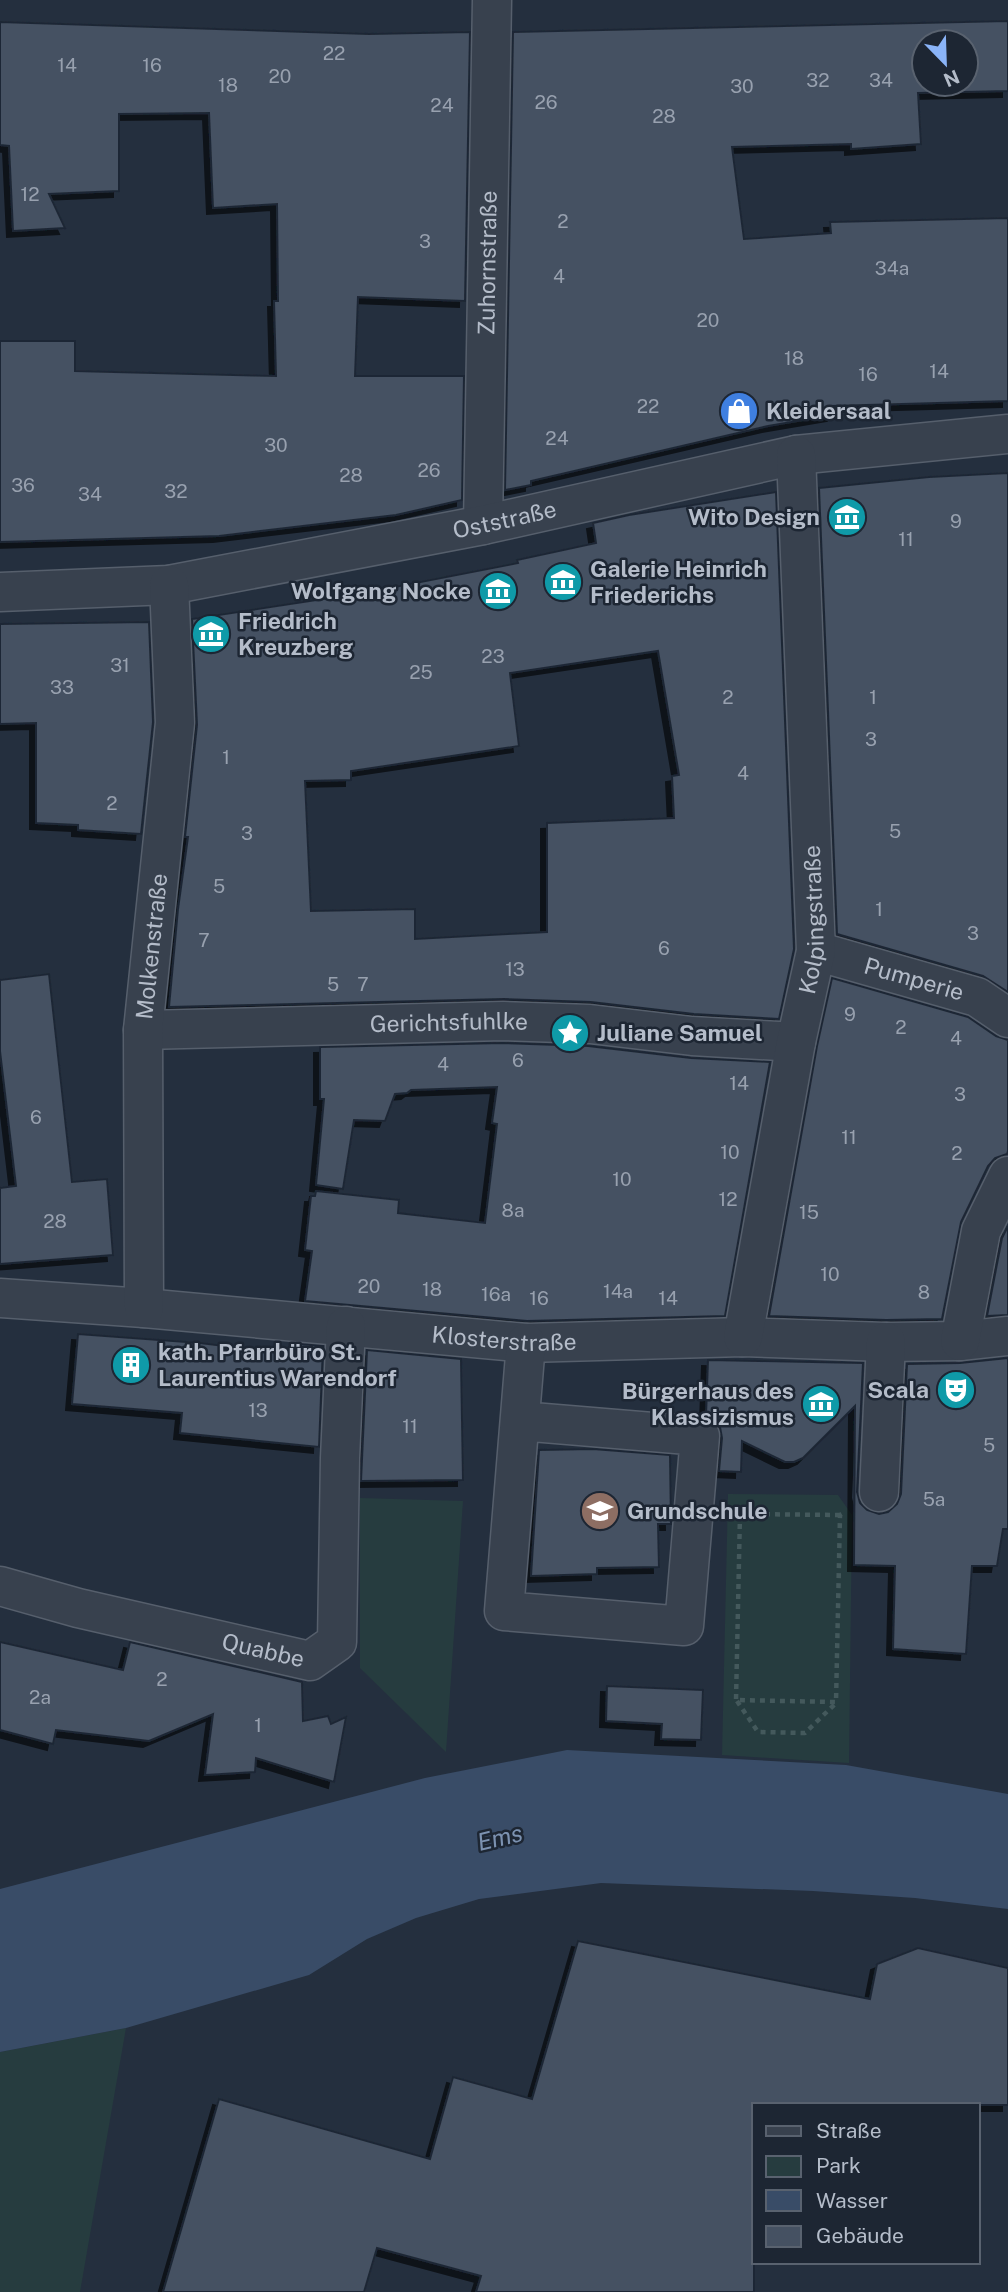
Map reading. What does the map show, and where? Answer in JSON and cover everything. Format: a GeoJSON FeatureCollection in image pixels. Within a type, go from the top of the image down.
{"type":"FeatureCollection","features":[{"type":"Feature","properties":{"kind":"street","name":"Zuhornstraße"},"geometry":{"type":"LineString","coordinates":[[483,525],[492,0]]}},
{"type":"Feature","properties":{"kind":"street","name":"Oststraße"},"geometry":{"type":"LineString","coordinates":[[0,592],[169,585],[483,525],[796,455],[1008,434]]}},
{"type":"Feature","properties":{"kind":"street","name":"Kolpingstraße"},"geometry":{"type":"LineString","coordinates":[[743,1337],[796,1042],[816,951],[796,455]]}},
{"type":"Feature","properties":{"kind":"street","name":"Molkenstraße"},"geometry":{"type":"LineString","coordinates":[[144,1308],[146,1187],[143,1030],[175,723],[169,585]]}},
{"type":"Feature","properties":{"kind":"street","name":"Pumperie"},"geometry":{"type":"LineString","coordinates":[[816,951],[977,997],[1008,1018]]}},
{"type":"Feature","properties":{"kind":"street","name":"Gerichtsfuhlke"},"geometry":{"type":"LineString","coordinates":[[143,1030],[503,1021],[590,1024],[692,1036],[796,1042]]}},
{"type":"Feature","properties":{"kind":"street"},"geometry":{"type":"LineString","coordinates":[[960,1341],[981,1231],[1008,1176]]}},
{"type":"Feature","properties":{"kind":"street","name":"Klosterstraße"},"geometry":{"type":"LineString","coordinates":[[0,1298],[144,1308],[526,1343],[743,1337],[886,1342],[960,1341],[1008,1336]]}},
{"type":"Feature","properties":{"kind":"street","name":"Quabbe"},"geometry":{"type":"LineString","coordinates":[[0,1586],[78,1608],[310,1661],[337,1642],[346,1326]]}},
{"type":"Feature","properties":{"kind":"street"},"geometry":{"type":"LineString","coordinates":[[879,1492],[886,1342]]}},
{"type":"Feature","properties":{"kind":"street"},"geometry":{"type":"LineString","coordinates":[[520,1421],[700,1436],[684,1626],[504,1611],[526,1343]]}},
{"type":"Feature","properties":{"kind":"path"},"geometry":{"type":"LineString","coordinates":[[840,1515],[836,1702],[805,1733],[758,1732],[736,1700],[740,1514],[840,1515],[879,1492]]}},
{"type":"Feature","properties":{"kind":"path"},"geometry":{"type":"LineString","coordinates":[[736,1700],[836,1702]]}},
{"type":"Feature","properties":{"kind":"green space"},"geometry":{"type":"Polygon","coordinates":[[[728,1494],[838,1495],[852,1515],[849,1763],[722,1755],[728,1494]]]}},
{"type":"Feature","properties":{"kind":"green space"},"geometry":{"type":"Polygon","coordinates":[[[360,1498],[463,1501],[446,1752],[360,1668],[360,1498]]]}},
{"type":"Feature","properties":{"kind":"green space"},"geometry":{"type":"Polygon","coordinates":[[[126,2028],[80,2292],[0,2292],[0,2052],[126,2028]]]}},
{"type":"Feature","properties":{"kind":"water","name":"Ems"},"geometry":{"type":"Polygon","coordinates":[[[567,1750],[846,1765],[1008,1794],[1008,1909],[915,1898],[813,1891],[601,1883],[479,1899],[416,1918],[367,1939],[309,1975],[126,2028],[0,2052],[0,1889],[425,1778],[567,1750]]]}},
{"type":"Feature","properties":{"kind":"building"},"geometry":{"type":"Polygon","coordinates":[[[1008,21],[1008,91],[980,92],[980,28],[910,28],[910,98],[918,98],[921,144],[851,149],[851,144],[732,147],[744,239],[831,233],[830,222],[1008,218],[1008,401],[832,406],[833,415],[768,426],[531,481],[531,485],[505,490],[513,32],[1008,21]]]}},
{"type":"Feature","properties":{"kind":"building"},"geometry":{"type":"Polygon","coordinates":[[[0,22],[369,34],[470,32],[465,301],[358,297],[355,376],[464,376],[462,500],[396,515],[219,536],[0,542],[0,341],[75,341],[75,371],[276,376],[274,301],[278,301],[277,204],[213,208],[209,113],[119,114],[119,191],[49,194],[65,228],[13,231],[9,146],[0,145],[0,22]]]}},
{"type":"Feature","properties":{"kind":"building"},"geometry":{"type":"Polygon","coordinates":[[[1008,473],[1008,992],[983,976],[837,934],[819,488],[929,477],[1008,473]]]}},
{"type":"Feature","properties":{"kind":"building"},"geometry":{"type":"Polygon","coordinates":[[[776,492],[794,949],[779,1019],[694,1014],[591,1002],[504,999],[169,1007],[188,837],[185,837],[197,725],[192,619],[369,592],[518,563],[517,560],[596,543],[593,523],[776,492]],[[658,651],[510,673],[519,746],[351,771],[351,780],[305,781],[311,911],[415,909],[415,939],[547,932],[547,823],[674,818],[672,776],[679,775],[658,651]]]}},
{"type":"Feature","properties":{"kind":"building"},"geometry":{"type":"Polygon","coordinates":[[[149,622],[153,722],[141,834],[78,830],[78,825],[36,823],[36,723],[0,724],[0,624],[149,622]]]}},
{"type":"Feature","properties":{"kind":"building"},"geometry":{"type":"Polygon","coordinates":[[[49,974],[72,1182],[107,1179],[113,1255],[0,1264],[0,1188],[16,1186],[0,1051],[0,980],[49,974]]]}},
{"type":"Feature","properties":{"kind":"building"},"geometry":{"type":"Polygon","coordinates":[[[832,978],[968,1017],[996,1036],[1008,1040],[1008,1151],[1007,1154],[995,1158],[988,1166],[961,1222],[942,1319],[769,1316],[817,1046],[832,978]]]}},
{"type":"Feature","properties":{"kind":"building"},"geometry":{"type":"Polygon","coordinates":[[[503,1043],[588,1046],[691,1058],[770,1062],[725,1316],[527,1321],[305,1301],[312,1251],[305,1250],[311,1196],[315,1196],[316,1191],[399,1200],[398,1213],[485,1223],[497,1124],[492,1123],[497,1087],[411,1090],[395,1094],[385,1121],[354,1120],[343,1189],[316,1185],[324,1099],[320,1099],[320,1047],[503,1043]]]}},
{"type":"Feature","properties":{"kind":"building"},"geometry":{"type":"Polygon","coordinates":[[[1008,1226],[1008,1315],[987,1316],[1002,1238],[1008,1226]]]}},
{"type":"Feature","properties":{"kind":"building"},"geometry":{"type":"Polygon","coordinates":[[[78,1334],[200,1343],[297,1355],[299,1344],[323,1346],[319,1447],[180,1433],[182,1413],[72,1404],[78,1334]]]}},
{"type":"Feature","properties":{"kind":"building"},"geometry":{"type":"Polygon","coordinates":[[[367,1350],[461,1359],[463,1480],[361,1481],[367,1350]]]}},
{"type":"Feature","properties":{"kind":"building"},"geometry":{"type":"Polygon","coordinates":[[[1008,1358],[1008,1529],[1003,1529],[997,1566],[972,1566],[966,1654],[893,1649],[895,1566],[854,1565],[855,1406],[803,1458],[785,1462],[742,1441],[741,1472],[719,1471],[722,1438],[720,1427],[713,1418],[706,1416],[708,1360],[863,1363],[857,1492],[860,1503],[867,1510],[879,1514],[888,1512],[897,1504],[901,1494],[907,1364],[960,1363],[1008,1358]]]}},
{"type":"Feature","properties":{"kind":"building","name":"Grundschule"},"geometry":{"type":"Polygon","coordinates":[[[593,1449],[670,1455],[671,1524],[658,1524],[659,1567],[597,1568],[597,1574],[531,1576],[539,1450],[593,1449]]]}},
{"type":"Feature","properties":{"kind":"building"},"geometry":{"type":"Polygon","coordinates":[[[0,1642],[123,1670],[130,1642],[302,1682],[303,1721],[328,1716],[331,1724],[346,1717],[334,1782],[256,1758],[255,1772],[205,1775],[213,1714],[149,1741],[56,1730],[53,1744],[0,1730],[0,1642]]]}},
{"type":"Feature","properties":{"kind":"building"},"geometry":{"type":"Polygon","coordinates":[[[607,1686],[703,1690],[701,1740],[661,1739],[662,1724],[606,1721],[607,1686]]]}},
{"type":"Feature","properties":{"kind":"building"},"geometry":{"type":"Polygon","coordinates":[[[578,1941],[870,1999],[877,1964],[918,1948],[1008,1968],[1008,2105],[752,2103],[754,2292],[476,2292],[481,2276],[377,2248],[364,2292],[163,2292],[219,2099],[430,2159],[453,2077],[532,2099],[578,1941]]]}},
{"type":"Feature","properties":{"kind":"place","name":"Kleidersaal"},"geometry":{"type":"Point","coordinates":[739,411]}},
{"type":"Feature","properties":{"kind":"place","name":"Wito Design"},"geometry":{"type":"Point","coordinates":[847,517]}},
{"type":"Feature","properties":{"kind":"place","name":"Galerie Heinrich Friederichs"},"geometry":{"type":"Point","coordinates":[563,582]}},
{"type":"Feature","properties":{"kind":"place","name":"Wolfgang Nocke"},"geometry":{"type":"Point","coordinates":[498,591]}},
{"type":"Feature","properties":{"kind":"place","name":"Friedrich Kreuzberg"},"geometry":{"type":"Point","coordinates":[211,634]}},
{"type":"Feature","properties":{"kind":"place","name":"Juliane Samuel"},"geometry":{"type":"Point","coordinates":[570,1033]}},
{"type":"Feature","properties":{"kind":"place","name":"kath. Pfarrbüro St. Laurentius Warendorf"},"geometry":{"type":"Point","coordinates":[131,1365]}},
{"type":"Feature","properties":{"kind":"place","name":"Scala"},"geometry":{"type":"Point","coordinates":[956,1390]}},
{"type":"Feature","properties":{"kind":"place","name":"Bürgerhaus des Klassizismus"},"geometry":{"type":"Point","coordinates":[821,1404]}},
{"type":"Feature","properties":{"kind":"place","name":"Grundschule"},"geometry":{"type":"Point","coordinates":[600,1511]}}]}
